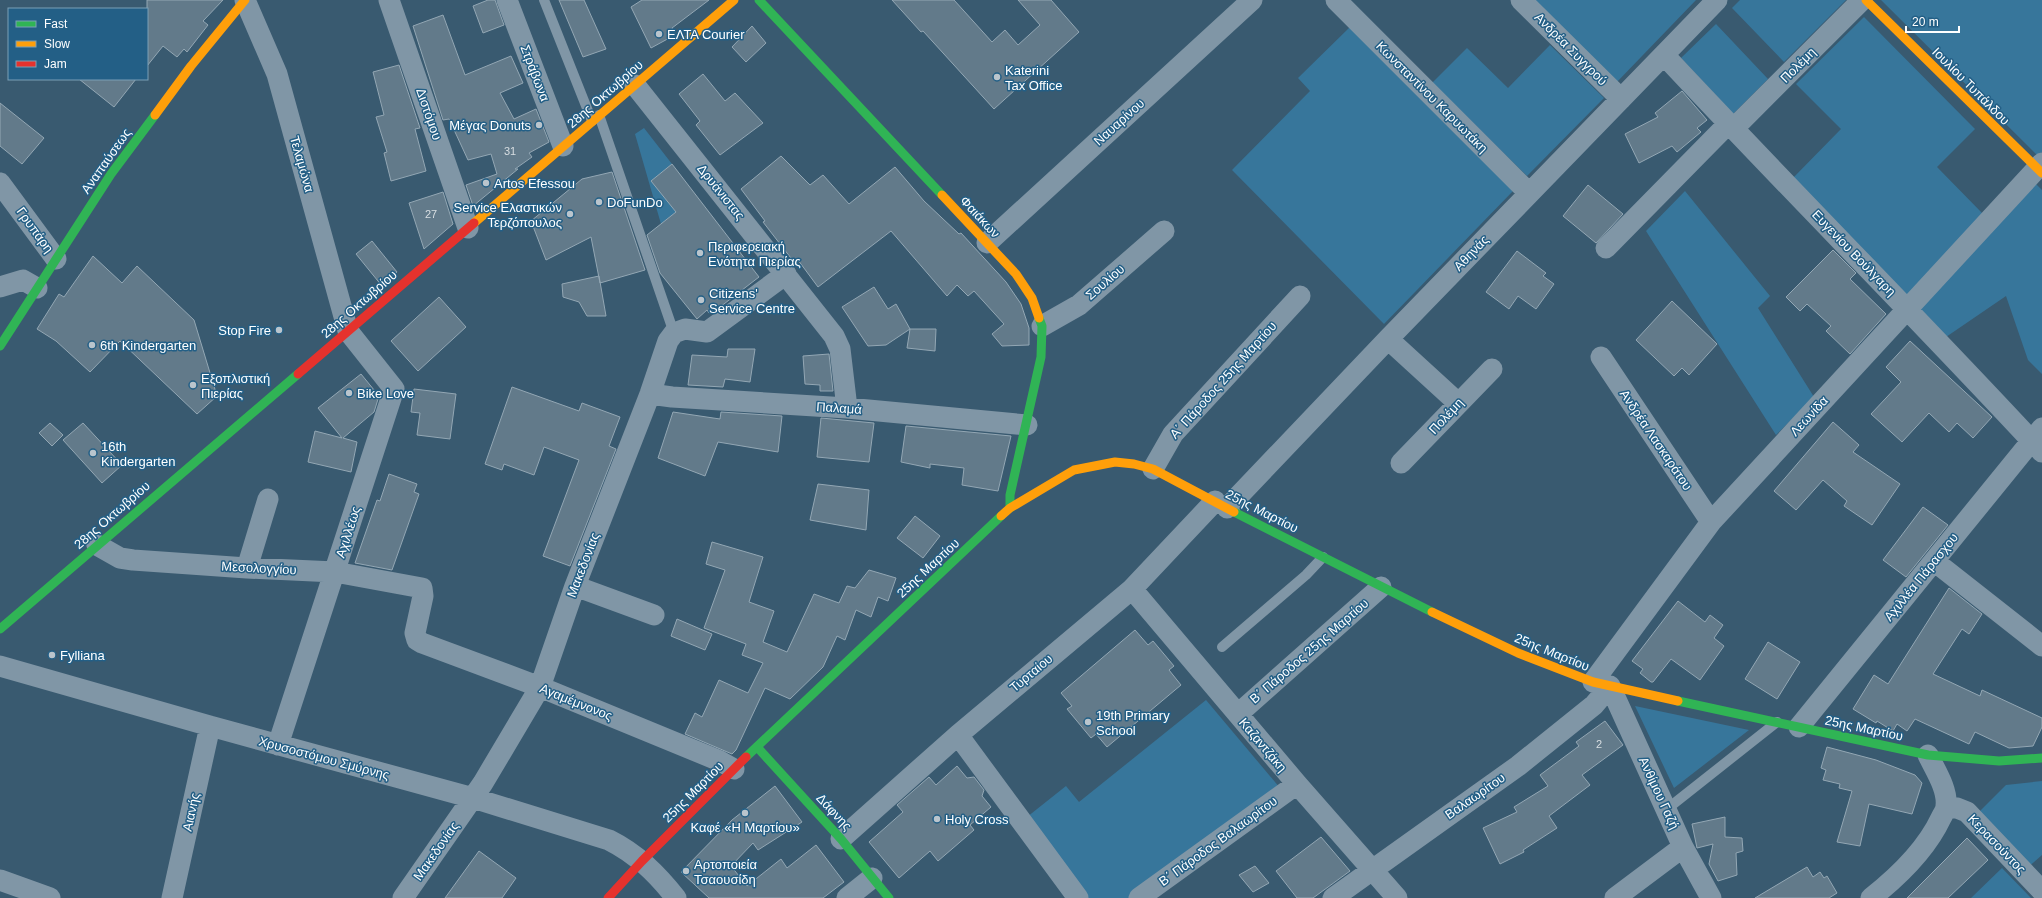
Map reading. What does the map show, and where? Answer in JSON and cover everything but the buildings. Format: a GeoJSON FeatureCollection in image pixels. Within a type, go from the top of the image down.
{"type":"FeatureCollection","features":[{"type":"Feature","properties":{"kind":"street","name":"Αναπαύσεως"},"geometry":{"type":"LineString","coordinates":[[0,346],[116,168],[191,66],[245,0]]}},
{"type":"Feature","properties":{"kind":"street","name":"Τελαμώνα"},"geometry":{"type":"LineString","coordinates":[[245,0],[277,74],[348,331]]}},
{"type":"Feature","properties":{"kind":"street","name":"Διστόμου"},"geometry":{"type":"LineString","coordinates":[[389,0],[468,228]]}},
{"type":"Feature","properties":{"kind":"street","name":"Στράβωνα"},"geometry":{"type":"LineString","coordinates":[[507,0],[563,146]]}},
{"type":"Feature","properties":{"kind":"street","name":"28ης Οκτωβρίου"},"geometry":{"type":"LineString","coordinates":[[0,629],[734,0]]}},
{"type":"Feature","properties":{"kind":"street","name":"Φαιάκων"},"geometry":{"type":"LineString","coordinates":[[759,0],[1016,274],[1032,298],[1042,326],[1041,357],[1027,425],[1010,495],[1010,508]]}},
{"type":"Feature","properties":{"kind":"street","name":"Ναυαρίνου"},"geometry":{"type":"LineString","coordinates":[[986,243],[1252,0]]}},
{"type":"Feature","properties":{"kind":"street","name":"Κωνσταντίνου Καρυωτάκη"},"geometry":{"type":"LineString","coordinates":[[1336,0],[1529,193]]}},
{"type":"Feature","properties":{"kind":"street","name":"Ανδρέα Συγγρού"},"geometry":{"type":"LineString","coordinates":[[1522,0],[1620,99]]}},
{"type":"Feature","properties":{"kind":"street","name":"Αθηνάς"},"geometry":{"type":"LineString","coordinates":[[1221,505],[1388,339],[1717,0]]}},
{"type":"Feature","properties":{"kind":"street","name":"Πολέμη"},"geometry":{"type":"LineString","coordinates":[[1606,248],[1862,0]]}},
{"type":"Feature","properties":{"kind":"street","name":"Ιουλίου Τυπάλδου"},"geometry":{"type":"LineString","coordinates":[[1866,0],[2040,169]]}},
{"type":"Feature","properties":{"kind":"street","name":"Ευγενίου Βούλγαρη"},"geometry":{"type":"LineString","coordinates":[[1664,56],[1731,127],[2038,440]]}},
{"type":"Feature","properties":{"kind":"street","name":"Δρυάνιστας"},"geometry":{"type":"LineString","coordinates":[[635,85],[834,336],[840,349],[847,408]]}},
{"type":"Feature","properties":{"kind":"street","name":"Λεωνίδα"},"geometry":{"type":"LineString","coordinates":[[1601,684],[1711,522],[2040,169]]}},
{"type":"Feature","properties":{"kind":"street","name":"Γρυπάρη"},"geometry":{"type":"LineString","coordinates":[[0,182],[56,259]]}},
{"type":"Feature","properties":{"kind":"street","name":"Σουλίου"},"geometry":{"type":"LineString","coordinates":[[1042,326],[1079,305],[1164,231]]}},
{"type":"Feature","properties":{"kind":"street"},"geometry":{"type":"LineString","coordinates":[[674,333],[685,328],[707,332],[786,274]]}},
{"type":"Feature","properties":{"kind":"street"},"geometry":{"type":"LineString","coordinates":[[0,287],[23,280],[37,288]]}},
{"type":"Feature","properties":{"kind":"street","name":"Α΄ Πάροδος 25ης Μαρτίου"},"geometry":{"type":"LineString","coordinates":[[1153,469],[1173,434],[1300,296]]}},
{"type":"Feature","properties":{"kind":"street","name":"Αχιλλέως"},"geometry":{"type":"LineString","coordinates":[[278,745],[394,389],[348,331]]}},
{"type":"Feature","properties":{"kind":"street","name":"Μακεδονίας"},"geometry":{"type":"LineString","coordinates":[[403,898],[473,798],[540,687],[575,586],[650,394],[668,341],[674,333]]}},
{"type":"Feature","properties":{"kind":"street"},"geometry":{"type":"LineString","coordinates":[[1388,339],[1458,402]]}},
{"type":"Feature","properties":{"kind":"street","name":"Ανδρέα Λασκαράτου"},"geometry":{"type":"LineString","coordinates":[[1601,357],[1711,522]]}},
{"type":"Feature","properties":{"kind":"street","name":"Πολέμη"},"geometry":{"type":"LineString","coordinates":[[1401,463],[1492,368]]}},
{"type":"Feature","properties":{"kind":"street","name":"Παλαμά"},"geometry":{"type":"LineString","coordinates":[[650,394],[672,397],[847,408],[1027,425]]}},
{"type":"Feature","properties":{"kind":"street","name":"Αχιλλέα Πάρασχου"},"geometry":{"type":"LineString","coordinates":[[1799,727],[1934,561],[2038,440]]}},
{"type":"Feature","properties":{"kind":"street","name":"25ης Μαρτίου"},"geometry":{"type":"LineString","coordinates":[[608,898],[642,861],[757,746],[1010,508],[1074,470],[1115,462],[1134,464],[1153,469],[1381,587],[1518,653],[1601,684],[1928,755],[1999,761],[2042,758]]}},
{"type":"Feature","properties":{"kind":"street"},"geometry":{"type":"LineString","coordinates":[[247,568],[268,499]]}},
{"type":"Feature","properties":{"kind":"street","name":"Τυρταίου"},"geometry":{"type":"LineString","coordinates":[[841,839],[958,735],[1132,589],[1221,505]]}},
{"type":"Feature","properties":{"kind":"street","name":"Μεσολογγίου"},"geometry":{"type":"LineString","coordinates":[[97,545],[120,558],[133,560],[247,568],[335,572],[422,588],[423,596],[415,633],[416,640]]}},
{"type":"Feature","properties":{"kind":"street"},"geometry":{"type":"LineString","coordinates":[[1934,561],[2042,646]]}},
{"type":"Feature","properties":{"kind":"street"},"geometry":{"type":"LineString","coordinates":[[575,586],[654,615]]}},
{"type":"Feature","properties":{"kind":"street","name":"Β΄ Πάροδος 25ης Μαρτίου"},"geometry":{"type":"LineString","coordinates":[[1238,714],[1381,587]]}},
{"type":"Feature","properties":{"kind":"street","name":"Καζαντζάκη"},"geometry":{"type":"LineString","coordinates":[[1132,589],[1296,784],[1397,898]]}},
{"type":"Feature","properties":{"kind":"street","name":"Αγαμέμνονος"},"geometry":{"type":"LineString","coordinates":[[416,640],[540,687],[720,761],[734,769]]}},
{"type":"Feature","properties":{"kind":"street","name":"Χρυσοστόμου Σμύρνης"},"geometry":{"type":"LineString","coordinates":[[0,666],[278,745],[473,798],[609,840],[626,849],[642,861],[663,881],[676,898]]}},
{"type":"Feature","properties":{"kind":"street","name":"Ανθίμου Γαζή"},"geometry":{"type":"LineString","coordinates":[[1601,684],[1667,809],[1683,847],[1711,898]]}},
{"type":"Feature","properties":{"kind":"street","name":"Βαλαωρίτου"},"geometry":{"type":"LineString","coordinates":[[1333,898],[1518,766],[1594,705],[1601,684]]}},
{"type":"Feature","properties":{"kind":"street","name":"Αιανής"},"geometry":{"type":"LineString","coordinates":[[172,898],[210,726]]}},
{"type":"Feature","properties":{"kind":"street"},"geometry":{"type":"LineString","coordinates":[[958,735],[1078,898]]}},
{"type":"Feature","properties":{"kind":"street","name":"Δάφνης"},"geometry":{"type":"LineString","coordinates":[[757,746],[841,839],[889,898]]}},
{"type":"Feature","properties":{"kind":"street"},"geometry":{"type":"LineString","coordinates":[[1871,898],[1888,885],[1919,854],[1936,829],[1946,807],[1944,789],[1928,755]]}},
{"type":"Feature","properties":{"kind":"street","name":"Β΄ Πάροδος Βαλαωρίτου"},"geometry":{"type":"LineString","coordinates":[[1139,898],[1296,784]]}},
{"type":"Feature","properties":{"kind":"street","name":"Κερασούντος"},"geometry":{"type":"LineString","coordinates":[[1946,807],[1957,808],[1967,812],[2042,891]]}},
{"type":"Feature","properties":{"kind":"street"},"geometry":{"type":"LineString","coordinates":[[1615,898],[1683,847]]}},
{"type":"Feature","properties":{"kind":"street"},"geometry":{"type":"LineString","coordinates":[[847,898],[872,878]]}},
{"type":"Feature","properties":{"kind":"street"},"geometry":{"type":"LineString","coordinates":[[0,880],[50,898]]}},
{"type":"Feature","properties":{"kind":"lane"},"geometry":{"type":"LineString","coordinates":[[544,0],[596,118],[674,333]]}},
{"type":"Feature","properties":{"kind":"lane"},"geometry":{"type":"LineString","coordinates":[[1222,647],[1306,575],[1323,557]]}},
{"type":"Feature","properties":{"kind":"lane"},"geometry":{"type":"LineString","coordinates":[[1667,809],[1777,722]]}},
{"type":"Feature","properties":{"kind":"shaded area"},"geometry":{"type":"Polygon","coordinates":[[[1531,0],[1696,0],[1616,83],[1531,0]]]}},
{"type":"Feature","properties":{"kind":"shaded area"},"geometry":{"type":"Polygon","coordinates":[[[1740,0],[1846,0],[1784,62],[1732,8],[1740,0]]]}},
{"type":"Feature","properties":{"kind":"shaded area"},"geometry":{"type":"Polygon","coordinates":[[[1881,0],[2042,0],[2042,152],[2038,156],[1881,0]]]}},
{"type":"Feature","properties":{"kind":"shaded area"},"geometry":{"type":"Polygon","coordinates":[[[1864,17],[1975,129],[1937,167],[1984,215],[1908,298],[1793,178],[1841,129],[1796,84],[1864,17]]]}},
{"type":"Feature","properties":{"kind":"shaded area"},"geometry":{"type":"Polygon","coordinates":[[[1716,24],[1768,79],[1733,114],[1681,58],[1716,24]]]}},
{"type":"Feature","properties":{"kind":"shaded area"},"geometry":{"type":"Polygon","coordinates":[[[1350,27],[1513,191],[1384,324],[1232,170],[1310,91],[1298,78],[1350,27]]]}},
{"type":"Feature","properties":{"kind":"shaded area"},"geometry":{"type":"Polygon","coordinates":[[[1550,45],[1604,98],[1527,176],[1432,83],[1467,48],[1508,88],[1550,45]]]}},
{"type":"Feature","properties":{"kind":"shaded area"},"geometry":{"type":"Polygon","coordinates":[[[644,128],[672,164],[652,181],[676,212],[661,224],[635,134],[644,128]]]}},
{"type":"Feature","properties":{"kind":"shaded area"},"geometry":{"type":"Polygon","coordinates":[[[2036,184],[2042,190],[2042,374],[2028,360],[2006,296],[1946,337],[1919,309],[2036,184]]]}},
{"type":"Feature","properties":{"kind":"shaded area"},"geometry":{"type":"Polygon","coordinates":[[[1685,191],[1770,296],[1758,308],[1814,397],[1776,435],[1646,231],[1685,191]]]}},
{"type":"Feature","properties":{"kind":"shaded area"},"geometry":{"type":"Polygon","coordinates":[[[1206,700],[1280,788],[1130,898],[1088,898],[1027,817],[1066,786],[1079,802],[1206,700]]]}},
{"type":"Feature","properties":{"kind":"shaded area"},"geometry":{"type":"Polygon","coordinates":[[[1635,706],[1749,730],[1674,788],[1635,706]]]}},
{"type":"Feature","properties":{"kind":"shaded area"},"geometry":{"type":"Polygon","coordinates":[[[2042,781],[2042,855],[2027,868],[1977,814],[2006,785],[2042,781]]]}},
{"type":"Feature","properties":{"kind":"shaded area"},"geometry":{"type":"Polygon","coordinates":[[[2002,868],[2031,898],[1971,898],[2002,868]]]}},
{"type":"Feature","properties":{"kind":"traffic: fast"},"geometry":{"type":"LineString","coordinates":[[759,0],[942,195]]}},
{"type":"Feature","properties":{"kind":"traffic: fast"},"geometry":{"type":"LineString","coordinates":[[0,346],[111,174],[155,115]]}},
{"type":"Feature","properties":{"kind":"traffic: fast"},"geometry":{"type":"LineString","coordinates":[[1010,508],[1010,495],[1041,357],[1042,326],[1039,318]]}},
{"type":"Feature","properties":{"kind":"traffic: fast"},"geometry":{"type":"LineString","coordinates":[[0,629],[298,374]]}},
{"type":"Feature","properties":{"kind":"traffic: fast"},"geometry":{"type":"LineString","coordinates":[[1234,512],[1432,612]]}},
{"type":"Feature","properties":{"kind":"traffic: fast"},"geometry":{"type":"LineString","coordinates":[[746,757],[1001,516]]}},
{"type":"Feature","properties":{"kind":"traffic: fast"},"geometry":{"type":"LineString","coordinates":[[1678,701],[1928,755],[1999,761],[2042,758]]}},
{"type":"Feature","properties":{"kind":"traffic: fast"},"geometry":{"type":"LineString","coordinates":[[757,747],[841,839],[889,898]]}},
{"type":"Feature","properties":{"kind":"traffic: slow"},"geometry":{"type":"LineString","coordinates":[[155,115],[191,66],[245,0]]}},
{"type":"Feature","properties":{"kind":"traffic: slow"},"geometry":{"type":"LineString","coordinates":[[474,223],[734,0]]}},
{"type":"Feature","properties":{"kind":"traffic: slow"},"geometry":{"type":"LineString","coordinates":[[1866,0],[2042,173]]}},
{"type":"Feature","properties":{"kind":"traffic: slow"},"geometry":{"type":"LineString","coordinates":[[942,195],[1016,274],[1032,298],[1039,318]]}},
{"type":"Feature","properties":{"kind":"traffic: slow"},"geometry":{"type":"LineString","coordinates":[[1001,516],[1010,508],[1074,470],[1115,462],[1134,464],[1153,469],[1234,512]]}},
{"type":"Feature","properties":{"kind":"traffic: slow"},"geometry":{"type":"LineString","coordinates":[[1432,612],[1518,653],[1593,682],[1678,701]]}},
{"type":"Feature","properties":{"kind":"traffic: jam"},"geometry":{"type":"LineString","coordinates":[[298,374],[474,223]]}},
{"type":"Feature","properties":{"kind":"traffic: jam"},"geometry":{"type":"LineString","coordinates":[[608,898],[642,861],[746,757]]}},
{"type":"Feature","properties":{"kind":"place","name":"ΕΛΤΑ Courier"},"geometry":{"type":"Point","coordinates":[659,34]}},
{"type":"Feature","properties":{"kind":"place","name":"Katerini Tax Office"},"geometry":{"type":"Point","coordinates":[997,77]}},
{"type":"Feature","properties":{"kind":"place","name":"Μέγας Donuts"},"geometry":{"type":"Point","coordinates":[539,125]}},
{"type":"Feature","properties":{"kind":"place","name":"Artos Efessou"},"geometry":{"type":"Point","coordinates":[486,183]}},
{"type":"Feature","properties":{"kind":"place","name":"DoFunDo"},"geometry":{"type":"Point","coordinates":[599,202]}},
{"type":"Feature","properties":{"kind":"place","name":"Service Ελαστικών Τερζόπουλος"},"geometry":{"type":"Point","coordinates":[570,214]}},
{"type":"Feature","properties":{"kind":"place","name":"Περιφερειακή Ενότητα Πιερίας"},"geometry":{"type":"Point","coordinates":[700,253]}},
{"type":"Feature","properties":{"kind":"place","name":"Citizens' Service Centre"},"geometry":{"type":"Point","coordinates":[701,300]}},
{"type":"Feature","properties":{"kind":"place","name":"Stop Fire"},"geometry":{"type":"Point","coordinates":[279,330]}},
{"type":"Feature","properties":{"kind":"place","name":"6th Kindergarten"},"geometry":{"type":"Point","coordinates":[92,345]}},
{"type":"Feature","properties":{"kind":"place","name":"Εξοπλιστική Πιερίας"},"geometry":{"type":"Point","coordinates":[193,385]}},
{"type":"Feature","properties":{"kind":"place","name":"Bike Love"},"geometry":{"type":"Point","coordinates":[349,393]}},
{"type":"Feature","properties":{"kind":"place","name":"16th Kindergarten"},"geometry":{"type":"Point","coordinates":[93,453]}},
{"type":"Feature","properties":{"kind":"place","name":"Fylliana"},"geometry":{"type":"Point","coordinates":[52,655]}},
{"type":"Feature","properties":{"kind":"place","name":"19th Primary School"},"geometry":{"type":"Point","coordinates":[1088,722]}},
{"type":"Feature","properties":{"kind":"place","name":"Καφέ «Η Μαρτίου»"},"geometry":{"type":"Point","coordinates":[745,813]}},
{"type":"Feature","properties":{"kind":"place","name":"Holy Cross"},"geometry":{"type":"Point","coordinates":[937,819]}},
{"type":"Feature","properties":{"kind":"place","name":"Αρτοποιεία Τσαουσίδη"},"geometry":{"type":"Point","coordinates":[686,871]}}]}
